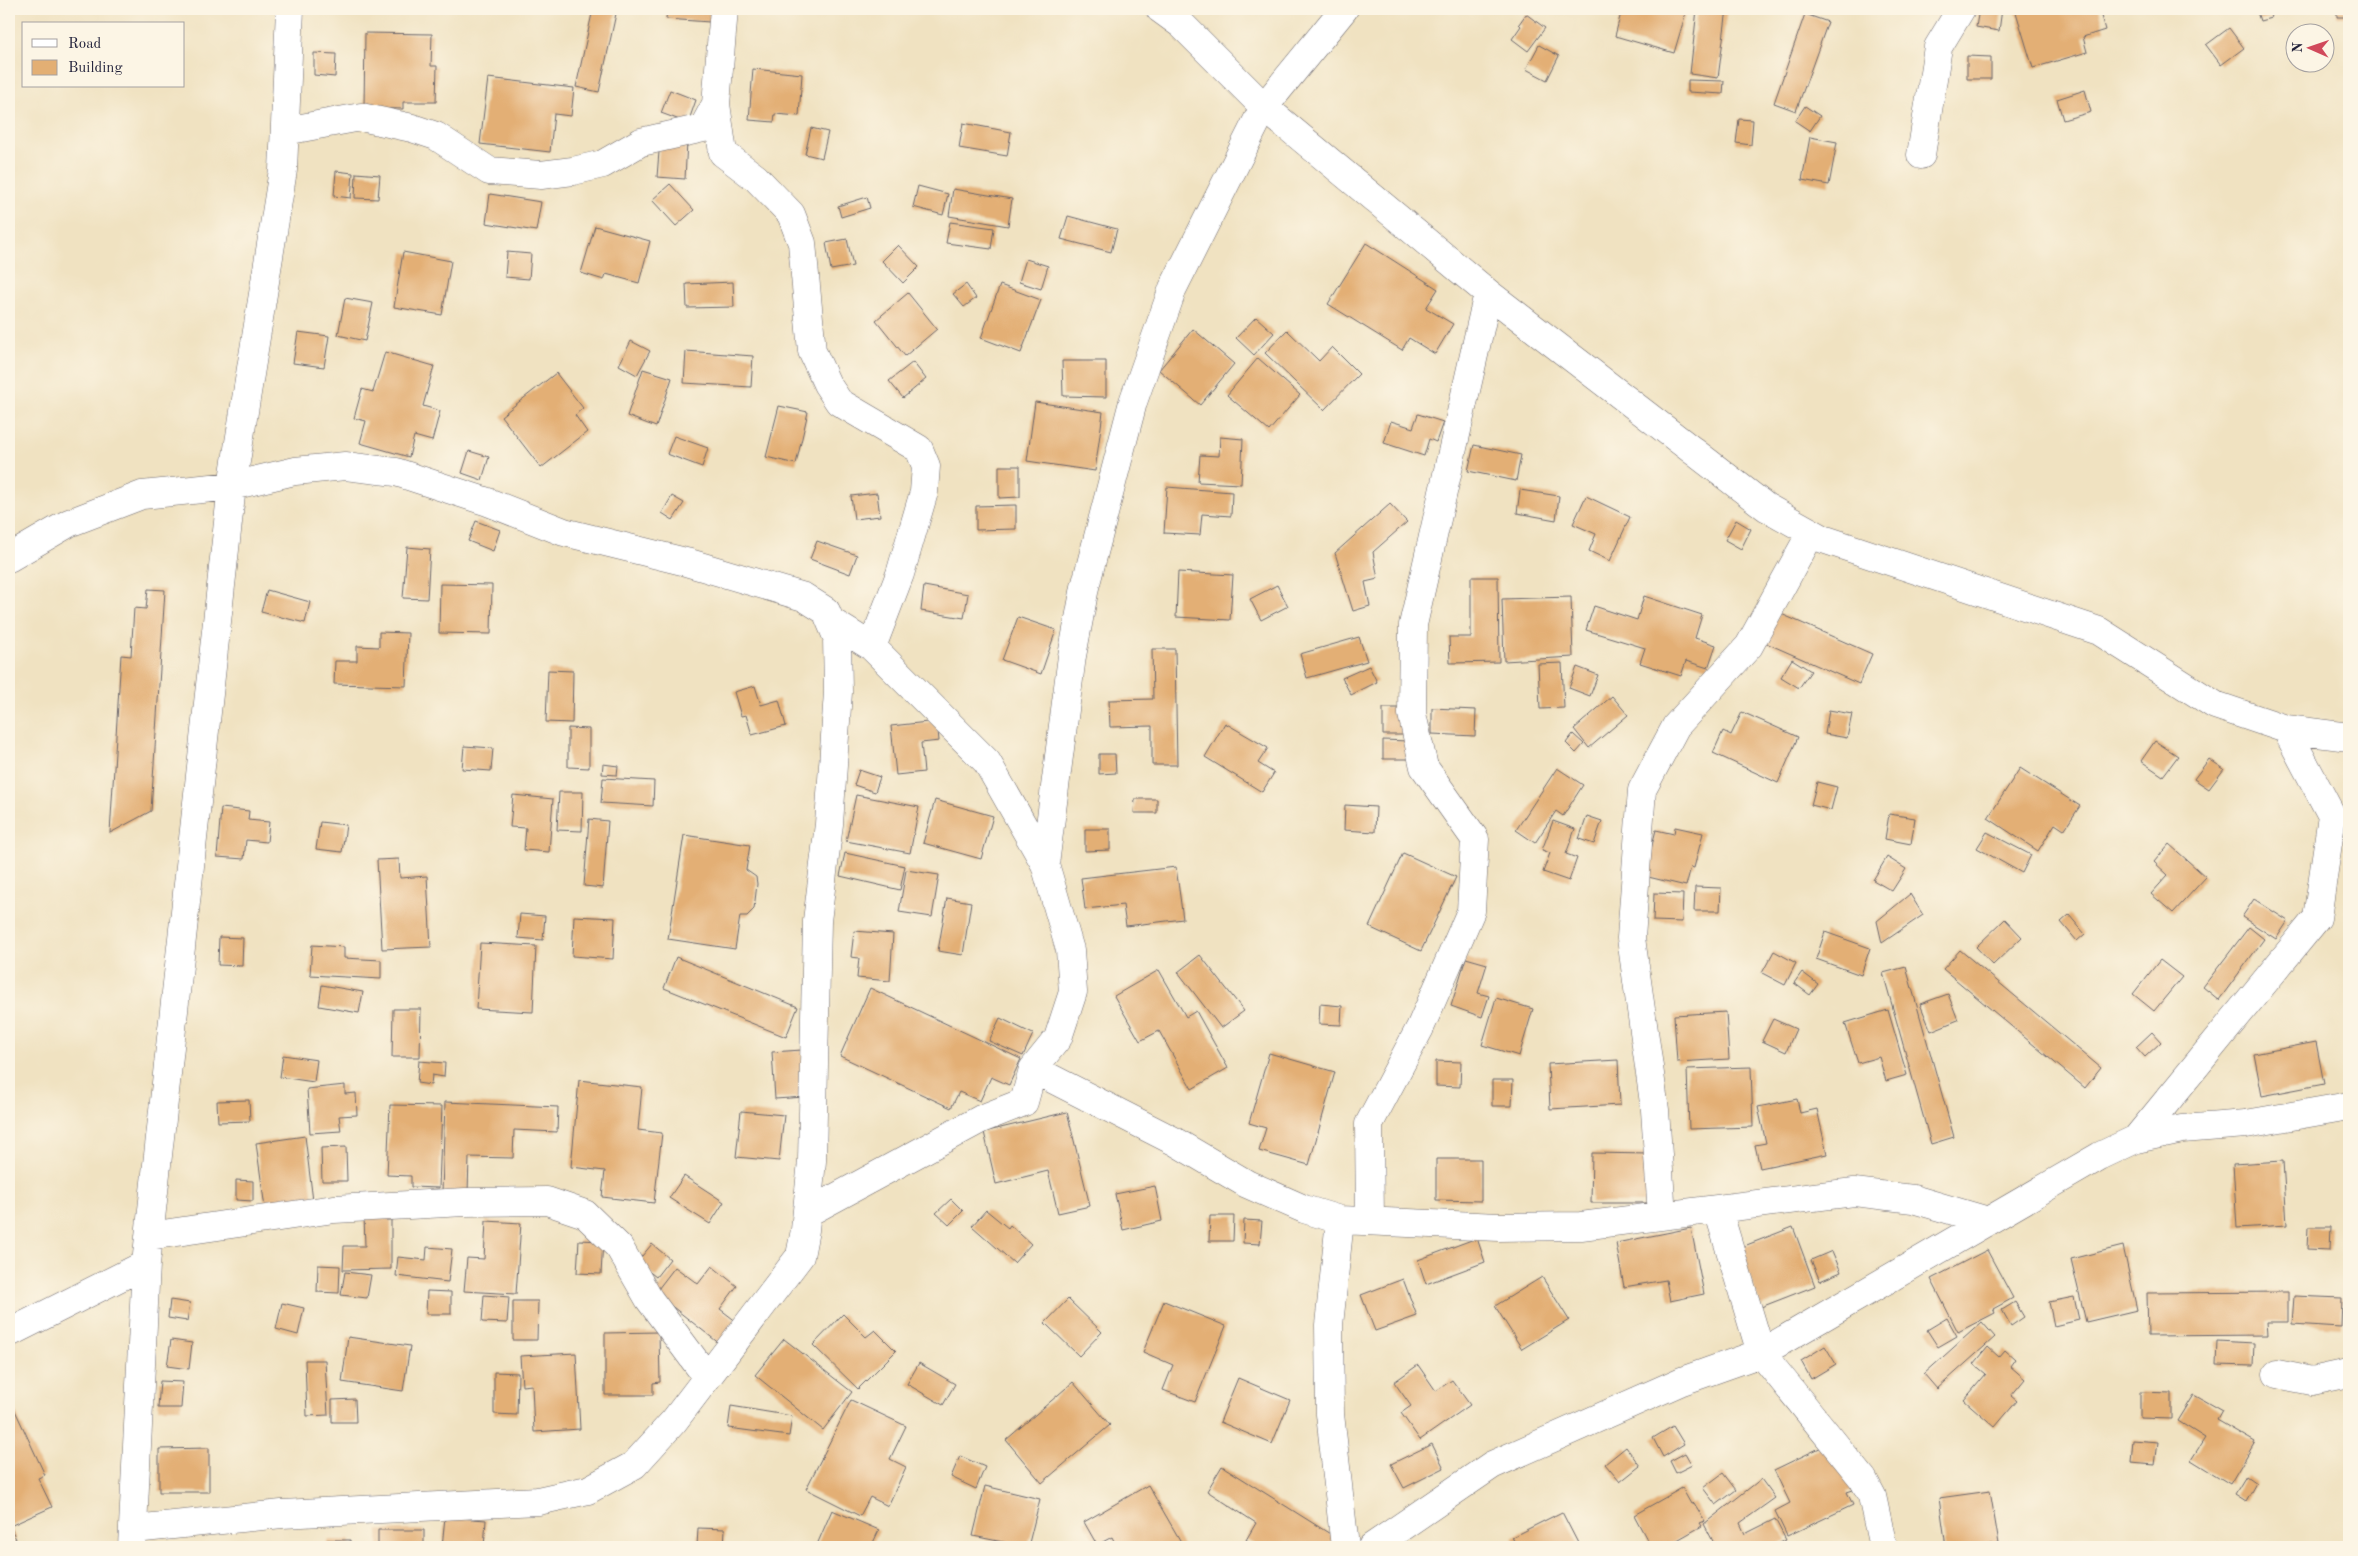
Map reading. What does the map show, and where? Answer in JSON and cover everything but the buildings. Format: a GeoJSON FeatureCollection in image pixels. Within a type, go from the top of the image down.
{"type":"FeatureCollection","features":[{"type":"Feature","properties":{"kind":"street"},"geometry":{"type":"LineString","coordinates":[[9,558],[69,522],[142,495],[232,486],[295,471],[344,466],[396,472],[488,502],[564,532],[686,562],[804,597],[826,611],[837,637],[838,692],[829,824],[818,921],[812,1161],[807,1213],[800,1256],[674,1421],[634,1464],[588,1490],[538,1501],[459,1507],[282,1514],[133,1538],[146,1264],[232,486],[283,170],[290,9]]}},
{"type":"Feature","properties":{"kind":"street"},"geometry":{"type":"LineString","coordinates":[[724,9],[716,104],[723,153],[756,178],[792,214],[802,243],[812,351],[827,384],[839,402],[919,448],[926,466],[924,492],[900,574],[872,647]]}},
{"type":"Feature","properties":{"kind":"street"},"geometry":{"type":"LineString","coordinates":[[1160,9],[1182,25],[1264,107],[1488,293],[1766,507],[1822,539],[2099,631],[2215,706],[2286,729],[2349,737]]}},
{"type":"Feature","properties":{"kind":"street"},"geometry":{"type":"LineString","coordinates":[[1045,864],[1072,656],[1085,587],[1133,402],[1173,288],[1264,107],[1344,9]]}},
{"type":"Feature","properties":{"kind":"street"},"geometry":{"type":"LineString","coordinates":[[1921,155],[1938,47],[1961,9]]}},
{"type":"Feature","properties":{"kind":"street"},"geometry":{"type":"LineString","coordinates":[[285,131],[361,117],[412,128],[436,136],[489,171],[541,175],[573,171],[603,164],[641,142],[703,128],[716,104]]}},
{"type":"Feature","properties":{"kind":"street"},"geometry":{"type":"LineString","coordinates":[[1370,1221],[1369,1124],[1420,1028],[1471,911],[1475,839],[1424,767],[1412,714],[1413,625],[1488,293]]}},
{"type":"Feature","properties":{"kind":"street"},"geometry":{"type":"LineString","coordinates":[[1662,1216],[1655,1110],[1631,938],[1642,790],[1676,726],[1749,646],[1811,533]]}},
{"type":"Feature","properties":{"kind":"street"},"geometry":{"type":"LineString","coordinates":[[807,1213],[981,1119],[1024,1102],[1033,1069],[1058,1038],[1073,992],[1070,950],[1045,864],[987,762],[872,647],[832,622]]}},
{"type":"Feature","properties":{"kind":"street"},"geometry":{"type":"LineString","coordinates":[[2136,1139],[2317,918],[2332,816],[2286,729]]}},
{"type":"Feature","properties":{"kind":"street"},"geometry":{"type":"LineString","coordinates":[[1033,1069],[1174,1141],[1247,1184],[1304,1209],[1340,1220],[1499,1227],[1571,1226],[1718,1210],[1854,1192],[1913,1199],[1988,1222]]}},
{"type":"Feature","properties":{"kind":"street"},"geometry":{"type":"LineString","coordinates":[[1372,1547],[1492,1465],[1682,1381],[1761,1353],[2100,1156],[2136,1139],[2182,1129],[2246,1124],[2349,1106]]}},
{"type":"Feature","properties":{"kind":"street"},"geometry":{"type":"LineString","coordinates":[[149,1236],[334,1209],[465,1202],[547,1201],[585,1214],[619,1247],[649,1299],[707,1377]]}},
{"type":"Feature","properties":{"kind":"street"},"geometry":{"type":"LineString","coordinates":[[1718,1210],[1761,1353],[1863,1479],[1872,1496],[1884,1547]]}},
{"type":"Feature","properties":{"kind":"street"},"geometry":{"type":"LineString","coordinates":[[1340,1220],[1329,1325],[1330,1414],[1345,1547]]}},
{"type":"Feature","properties":{"kind":"street"},"geometry":{"type":"LineString","coordinates":[[9,1333],[146,1264]]}},
{"type":"Feature","properties":{"kind":"street"},"geometry":{"type":"LineString","coordinates":[[2277,1374],[2312,1381],[2349,1374]]}}]}
